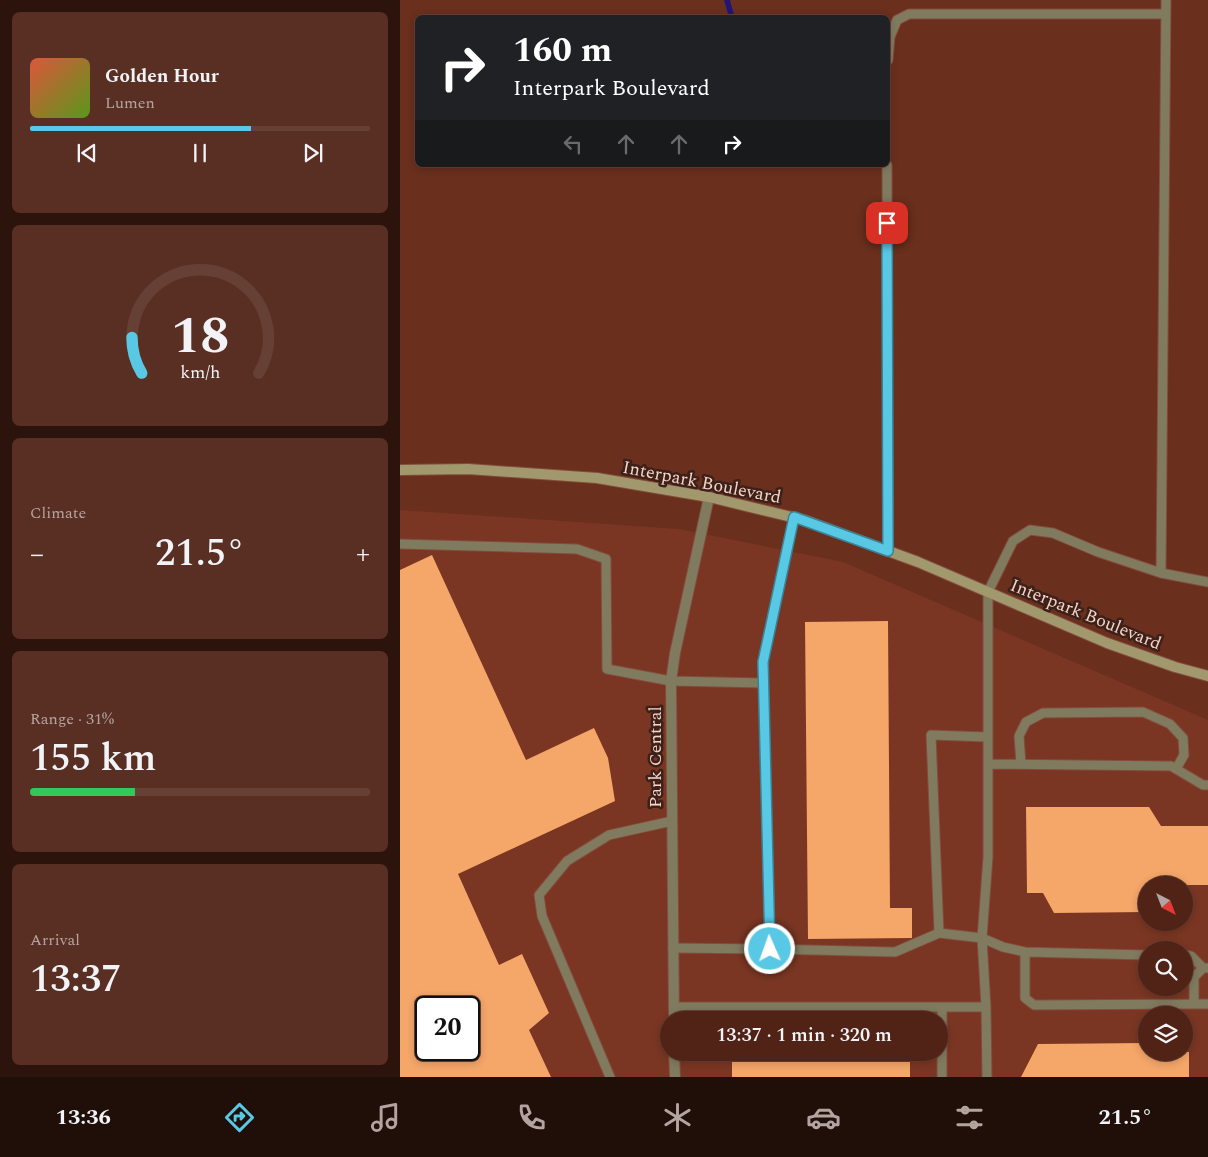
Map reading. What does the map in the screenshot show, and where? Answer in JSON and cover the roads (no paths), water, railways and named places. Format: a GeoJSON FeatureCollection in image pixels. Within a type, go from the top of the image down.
{"type":"FeatureCollection","features":[{"type":"Feature","properties":{"kind":"street","name":"Interpark Boulevard"},"geometry":{"type":"LineString","coordinates":[[400,470],[468,469],[597,478],[709,497],[794,517],[888,551],[1107,643],[1175,667],[1208,676]]}},
{"type":"Feature","properties":{"kind":"street","name":"Park Central"},"geometry":{"type":"LineString","coordinates":[[674,1011],[671,681],[675,653],[709,497]]}},
{"type":"Feature","properties":{"kind":"street"},"geometry":{"type":"LineString","coordinates":[[674,1061],[675,1077]]}},
{"type":"Feature","properties":{"kind":"lane"},"geometry":{"type":"LineString","coordinates":[[1161,573],[1166,0]]}},
{"type":"Feature","properties":{"kind":"lane"},"geometry":{"type":"LineString","coordinates":[[890,37],[897,20],[909,14],[1165,14]]}},
{"type":"Feature","properties":{"kind":"lane"},"geometry":{"type":"LineString","coordinates":[[887,167],[888,551]]}},
{"type":"Feature","properties":{"kind":"lane"},"geometry":{"type":"LineString","coordinates":[[770,949],[763,662],[794,517]]}},
{"type":"Feature","properties":{"kind":"lane"},"geometry":{"type":"LineString","coordinates":[[987,1077],[986,1007],[982,938],[988,857],[988,592],[1013,541],[1030,530],[1054,534],[1098,552],[1161,573],[1208,582]]}},
{"type":"Feature","properties":{"kind":"lane"},"geometry":{"type":"LineString","coordinates":[[400,544],[577,548],[606,559],[607,669],[671,681],[763,683]]}},
{"type":"Feature","properties":{"kind":"lane"},"geometry":{"type":"LineString","coordinates":[[1021,764],[1019,736],[1026,722],[1043,713],[1143,712],[1170,724],[1182,738],[1184,755],[1176,769]]}},
{"type":"Feature","properties":{"kind":"lane"},"geometry":{"type":"LineString","coordinates":[[939,933],[931,735],[988,737]]}},
{"type":"Feature","properties":{"kind":"lane"},"geometry":{"type":"LineString","coordinates":[[988,764],[1172,766],[1203,785],[1208,785]]}},
{"type":"Feature","properties":{"kind":"lane"},"geometry":{"type":"LineString","coordinates":[[610,1077],[542,916],[539,895],[566,861],[609,835],[672,821]]}},
{"type":"Feature","properties":{"kind":"lane"},"geometry":{"type":"LineString","coordinates":[[673,948],[895,952],[939,933],[982,938],[1003,947],[1025,952],[1138,955]]}},
{"type":"Feature","properties":{"kind":"lane"},"geometry":{"type":"LineString","coordinates":[[1025,952],[1025,998],[1034,1005],[1208,1004]]}},
{"type":"Feature","properties":{"kind":"lane"},"geometry":{"type":"LineString","coordinates":[[1193,958],[1206,968],[1194,977],[1194,1004]]}},
{"type":"Feature","properties":{"kind":"lane"},"geometry":{"type":"LineString","coordinates":[[674,1007],[986,1007]]}},
{"type":"Feature","properties":{"kind":"lane"},"geometry":{"type":"LineString","coordinates":[[942,1007],[942,1077]]}},
{"type":"Feature","properties":{"kind":"waterway"},"geometry":{"type":"LineString","coordinates":[[727,0],[731,15]]}}]}
